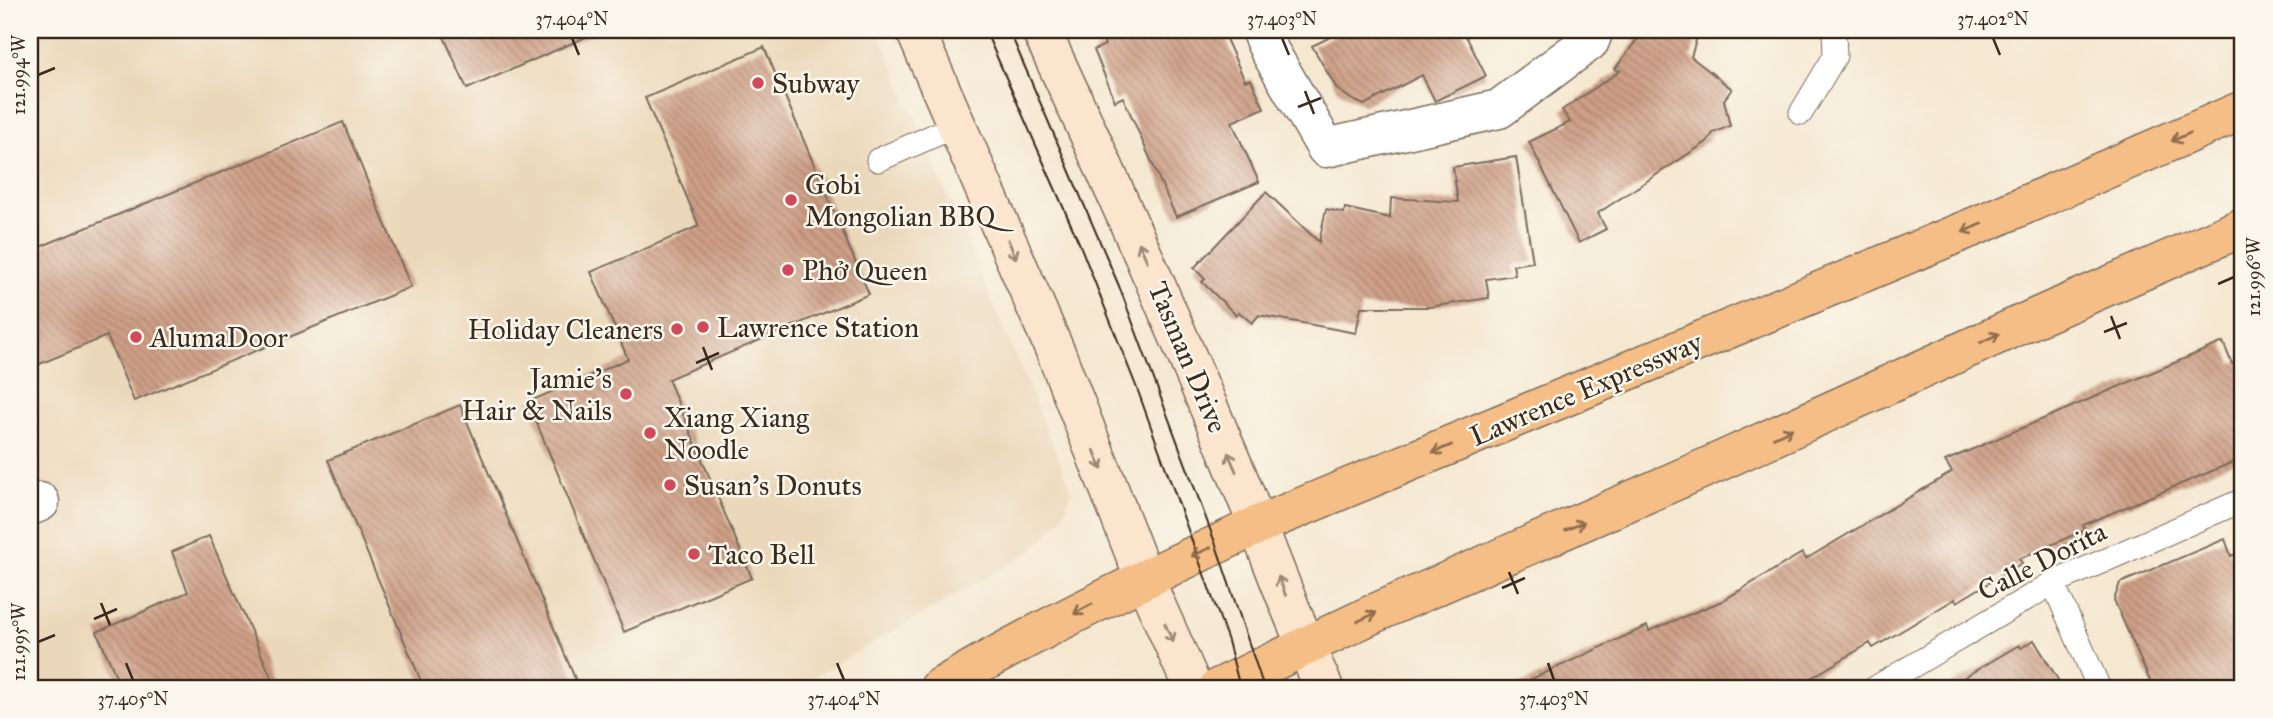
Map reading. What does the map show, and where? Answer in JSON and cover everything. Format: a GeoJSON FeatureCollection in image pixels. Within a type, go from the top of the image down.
{"type":"FeatureCollection","features":[{"type":"Feature","properties":{"kind":"highway","name":"Lawrence Expressway"},"geometry":{"type":"LineString","coordinates":[[939,688],[1144,578],[1258,525],[1990,220],[2243,110]]}},
{"type":"Feature","properties":{"kind":"highway"},"geometry":{"type":"LineString","coordinates":[[1218,688],[1375,613],[2243,227]]}},
{"type":"Feature","properties":{"kind":"main road"},"geometry":{"type":"LineString","coordinates":[[915,30],[1056,353],[1144,578],[1193,688]]}},
{"type":"Feature","properties":{"kind":"main road","name":"Tasman Drive"},"geometry":{"type":"LineString","coordinates":[[1041,30],[1115,188],[1324,688]]}},
{"type":"Feature","properties":{"kind":"street"},"geometry":{"type":"LineString","coordinates":[[1260,30],[1326,148],[1499,109],[1590,41],[1594,30]]}},
{"type":"Feature","properties":{"kind":"lane"},"geometry":{"type":"LineString","coordinates":[[1801,113],[1835,55],[1834,30]]}},
{"type":"Feature","properties":{"kind":"lane"},"geometry":{"type":"LineString","coordinates":[[877,160],[958,125]]}},
{"type":"Feature","properties":{"kind":"lane","name":"Calle Dorita"},"geometry":{"type":"LineString","coordinates":[[1875,688],[2053,583],[2243,500]]}},
{"type":"Feature","properties":{"kind":"lane"},"geometry":{"type":"LineString","coordinates":[[2053,583],[2099,688]]}},
{"type":"Feature","properties":{"kind":"shaded area"},"geometry":{"type":"Polygon","coordinates":[[[30,30],[878,30],[1072,491],[1062,518],[1031,551],[795,688],[30,688],[30,30]]]}},
{"type":"Feature","properties":{"kind":"building"},"geometry":{"type":"Polygon","coordinates":[[[441,30],[602,30],[467,89],[441,30]]]}},
{"type":"Feature","properties":{"kind":"building"},"geometry":{"type":"Polygon","coordinates":[[[1099,30],[1222,30],[1245,81],[1251,79],[1264,108],[1232,122],[1259,182],[1176,217],[1123,97],[1115,101],[1094,50],[1105,45],[1099,30]]]}},
{"type":"Feature","properties":{"kind":"building"},"geometry":{"type":"Polygon","coordinates":[[[1345,30],[1463,30],[1486,76],[1435,101],[1422,75],[1364,105],[1337,89],[1312,46],[1345,30]]]}},
{"type":"Feature","properties":{"kind":"building"},"geometry":{"type":"Polygon","coordinates":[[[1644,30],[1699,30],[1691,57],[1732,89],[1724,100],[1730,126],[1713,133],[1708,141],[1598,213],[1606,229],[1579,243],[1529,142],[1570,122],[1562,110],[1620,71],[1615,69],[1644,30]]]}},
{"type":"Feature","properties":{"kind":"building","name":"Lawrence Station"},"geometry":{"type":"Polygon","coordinates":[[[764,47],[869,294],[668,379],[752,578],[624,632],[528,402],[628,359],[591,272],[699,226],[645,98],[764,47]]]}},
{"type":"Feature","properties":{"kind":"building"},"geometry":{"type":"Polygon","coordinates":[[[343,122],[411,287],[134,401],[107,336],[30,368],[30,251],[343,122]]]}},
{"type":"Feature","properties":{"kind":"building"},"geometry":{"type":"Polygon","coordinates":[[[1516,157],[1533,262],[1513,265],[1515,275],[1486,279],[1489,298],[1429,307],[1361,307],[1356,333],[1259,315],[1252,323],[1239,312],[1236,315],[1202,282],[1205,279],[1194,268],[1266,192],[1319,242],[1326,209],[1344,213],[1345,208],[1390,218],[1391,198],[1458,202],[1453,167],[1516,157]]]}},
{"type":"Feature","properties":{"kind":"building"},"geometry":{"type":"Polygon","coordinates":[[[2223,342],[2232,364],[2243,359],[2243,458],[2083,525],[2085,530],[2019,559],[2022,563],[1957,602],[1955,599],[1873,648],[1870,643],[1794,688],[1512,688],[1647,626],[1649,631],[1722,601],[1802,553],[1806,559],[1952,472],[1945,461],[2223,342]]]}},
{"type":"Feature","properties":{"kind":"building"},"geometry":{"type":"Polygon","coordinates":[[[460,405],[579,688],[424,688],[328,460],[460,405]]]}},
{"type":"Feature","properties":{"kind":"building"},"geometry":{"type":"Polygon","coordinates":[[[209,536],[276,688],[121,688],[97,632],[188,592],[172,552],[209,536]]]}},
{"type":"Feature","properties":{"kind":"building"},"geometry":{"type":"Polygon","coordinates":[[[2225,539],[2231,556],[2243,551],[2243,688],[2153,688],[2114,600],[2120,583],[2225,539]]]}},
{"type":"Feature","properties":{"kind":"building"},"geometry":{"type":"Polygon","coordinates":[[[2034,640],[2063,688],[1946,688],[2019,645],[2021,648],[2034,640]]]}},
{"type":"Feature","properties":{"kind":"tram line"},"geometry":{"type":"LineString","coordinates":[[985,30],[1080,245],[1138,391],[1228,641],[1240,688]]}},
{"type":"Feature","properties":{"kind":"tram line"},"geometry":{"type":"LineString","coordinates":[[1009,30],[1119,286],[1216,545],[1264,688]]}},
{"type":"Feature","properties":{"kind":"place","name":"Subway"},"geometry":{"type":"Point","coordinates":[758,83]}},
{"type":"Feature","properties":{"kind":"place","name":"Gobi Mongolian BBQ"},"geometry":{"type":"Point","coordinates":[791,200]}},
{"type":"Feature","properties":{"kind":"place","name":"Phở Queen"},"geometry":{"type":"Point","coordinates":[788,270]}},
{"type":"Feature","properties":{"kind":"place","name":"Lawrence Station"},"geometry":{"type":"Point","coordinates":[703,327]}},
{"type":"Feature","properties":{"kind":"place","name":"Holiday Cleaners"},"geometry":{"type":"Point","coordinates":[677,329]}},
{"type":"Feature","properties":{"kind":"place","name":"AlumaDoor"},"geometry":{"type":"Point","coordinates":[136,337]}},
{"type":"Feature","properties":{"kind":"place","name":"Jamie's Hair & Nails"},"geometry":{"type":"Point","coordinates":[626,394]}},
{"type":"Feature","properties":{"kind":"place","name":"Xiang Xiang Noodle"},"geometry":{"type":"Point","coordinates":[650,433]}},
{"type":"Feature","properties":{"kind":"place","name":"Susan's Donuts"},"geometry":{"type":"Point","coordinates":[670,485]}},
{"type":"Feature","properties":{"kind":"place","name":"Taco Bell"},"geometry":{"type":"Point","coordinates":[694,554]}}]}
